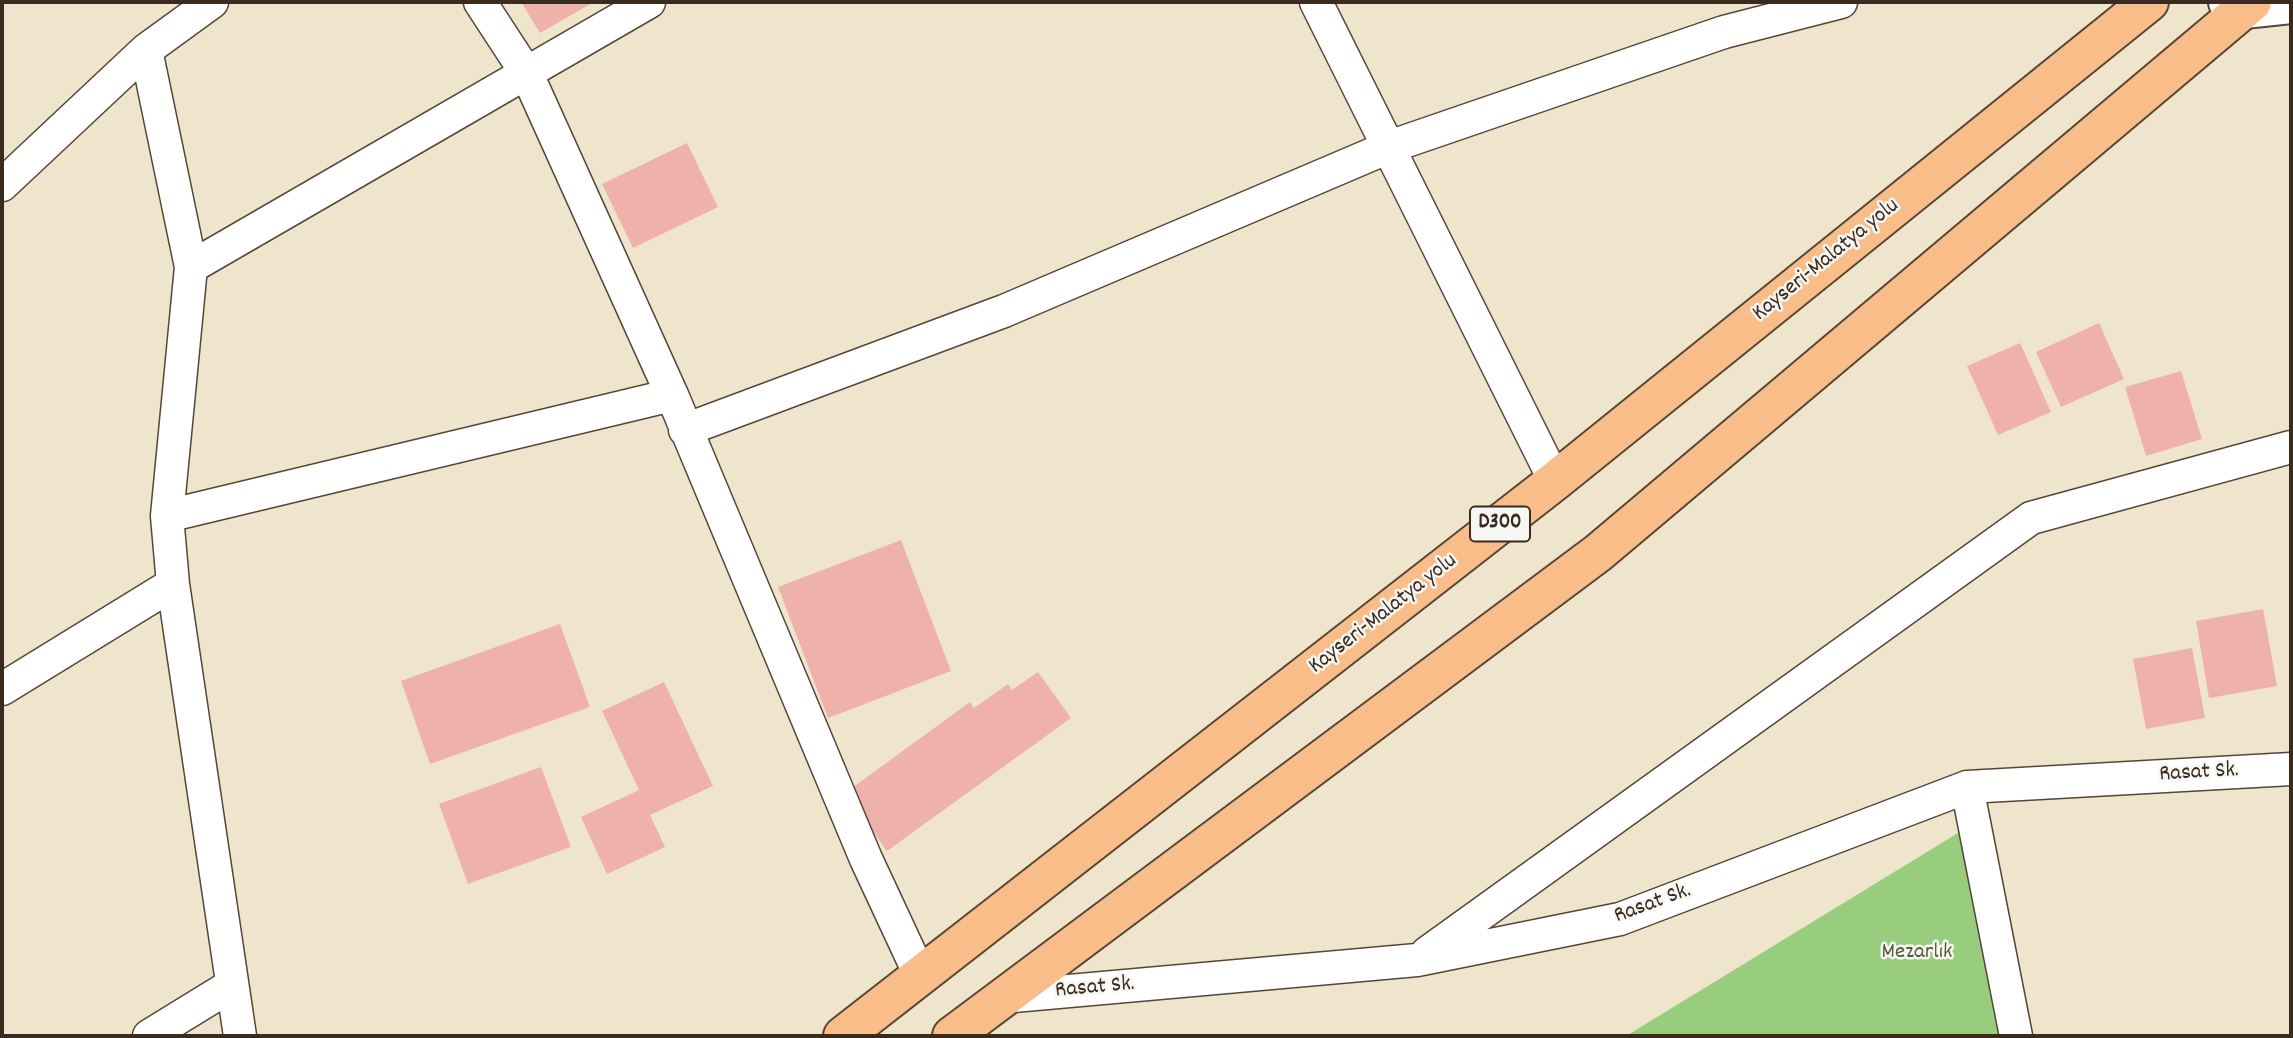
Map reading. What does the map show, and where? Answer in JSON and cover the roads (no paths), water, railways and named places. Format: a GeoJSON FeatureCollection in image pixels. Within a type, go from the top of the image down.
{"type":"FeatureCollection","features":[{"type":"Feature","properties":{"kind":"highway","name":"Kayseri-Malatya yolu"},"geometry":{"type":"LineString","coordinates":[[843,1036],[1555,481],[2149,2]]}},
{"type":"Feature","properties":{"kind":"highway"},"geometry":{"type":"LineString","coordinates":[[951,1036],[1598,553],[2241,4]]}},
{"type":"Feature","properties":{"kind":"street"},"geometry":{"type":"LineString","coordinates":[[2,185],[146,50],[212,2]]}},
{"type":"Feature","properties":{"kind":"street"},"geometry":{"type":"LineString","coordinates":[[480,2],[527,74],[672,395],[866,859],[920,977]]}},
{"type":"Feature","properties":{"kind":"street"},"geometry":{"type":"LineString","coordinates":[[191,267],[649,2]]}},
{"type":"Feature","properties":{"kind":"street"},"geometry":{"type":"LineString","coordinates":[[1316,2],[1555,481]]}},
{"type":"Feature","properties":{"kind":"street"},"geometry":{"type":"LineString","coordinates":[[685,430],[1003,311],[1389,147],[1724,32],[1840,2]]}},
{"type":"Feature","properties":{"kind":"street"},"geometry":{"type":"LineString","coordinates":[[2241,4],[2291,4]]}},
{"type":"Feature","properties":{"kind":"street"},"geometry":{"type":"LineString","coordinates":[[146,50],[191,267],[167,516],[173,584],[240,1036]]}},
{"type":"Feature","properties":{"kind":"street"},"geometry":{"type":"LineString","coordinates":[[167,516],[672,395]]}},
{"type":"Feature","properties":{"kind":"street"},"geometry":{"type":"LineString","coordinates":[[1417,960],[2031,519],[2291,447]]}},
{"type":"Feature","properties":{"kind":"street"},"geometry":{"type":"LineString","coordinates":[[2,689],[173,584]]}},
{"type":"Feature","properties":{"kind":"street","name":"Rasat Sk."},"geometry":{"type":"LineString","coordinates":[[1002,998],[1417,960],[1619,919],[1967,787],[2291,769]]}},
{"type":"Feature","properties":{"kind":"street"},"geometry":{"type":"LineString","coordinates":[[1967,787],[2016,1036]]}},
{"type":"Feature","properties":{"kind":"street"},"geometry":{"type":"LineString","coordinates":[[149,1036],[232,985]]}},
{"type":"Feature","properties":{"kind":"park label","name":"Mezarlık"},"geometry":{"type":"Point","coordinates":[1917,954]}}]}
